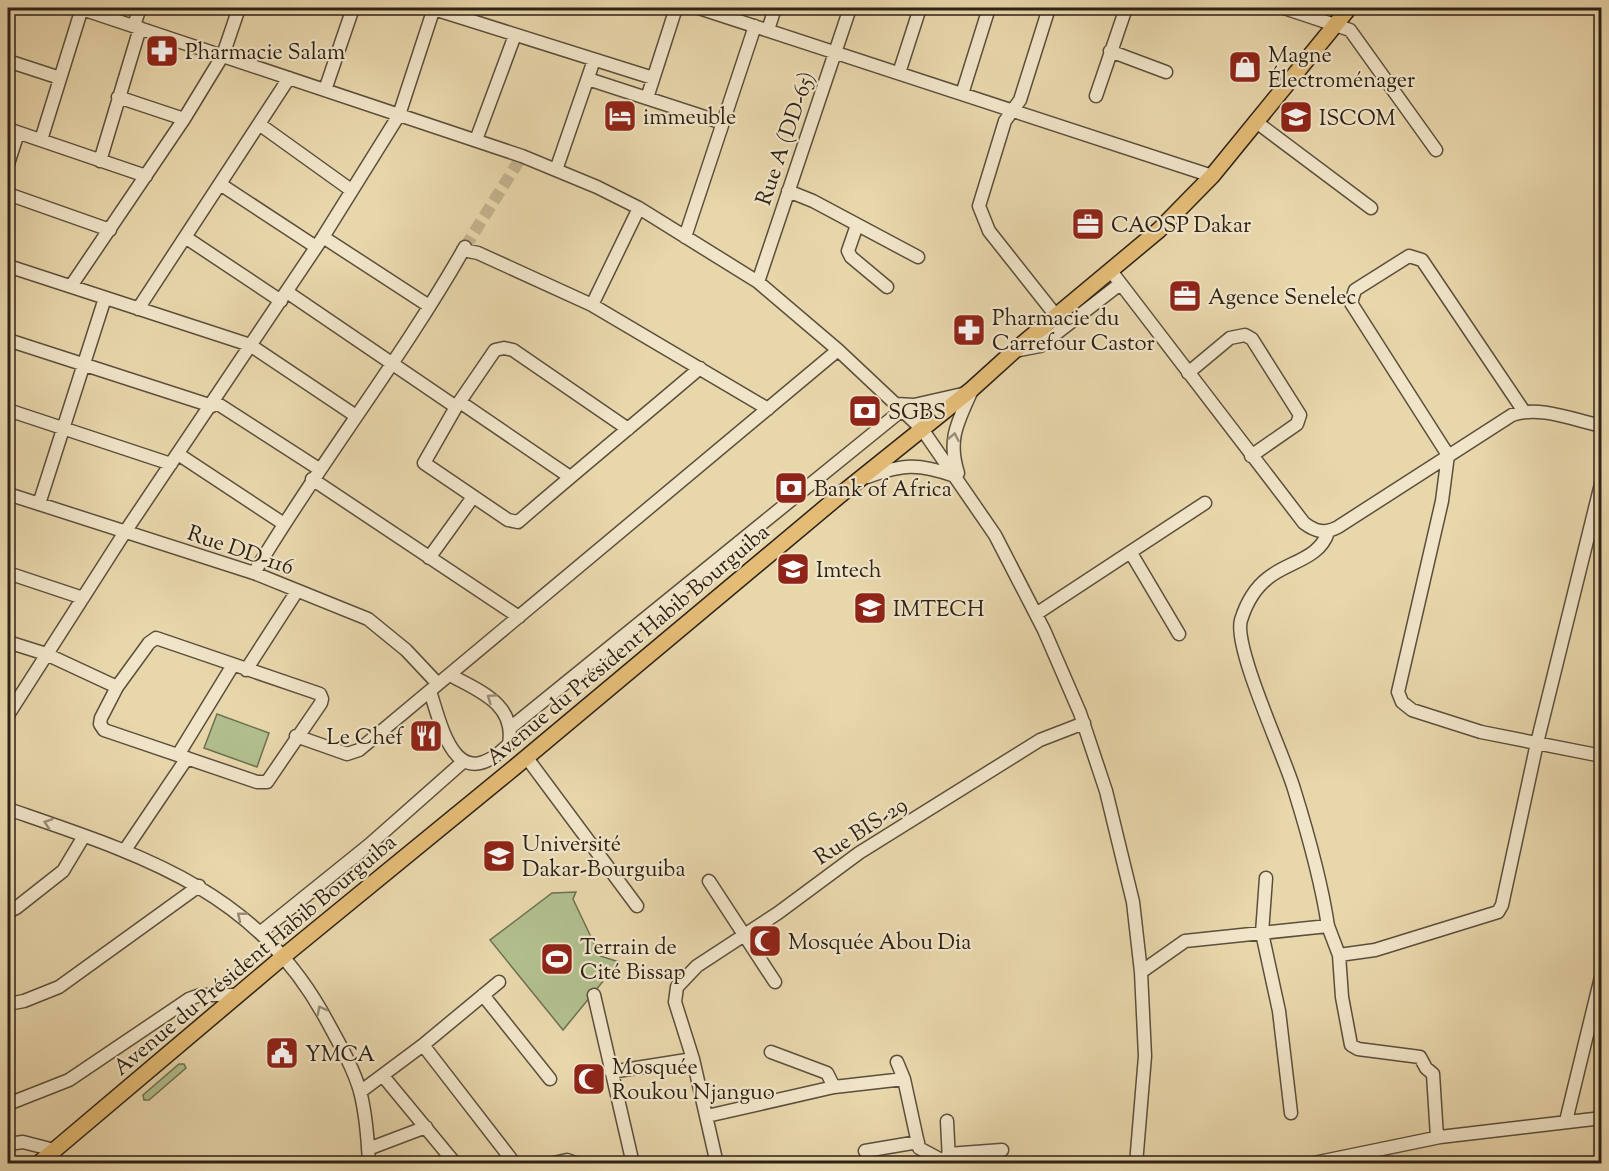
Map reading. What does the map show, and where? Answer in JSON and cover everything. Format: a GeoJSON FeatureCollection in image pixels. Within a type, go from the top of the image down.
{"type":"FeatureCollection","features":[{"type":"Feature","properties":{"kind":"main road","name":"Avenue du Président Habib Bourguiba"},"geometry":{"type":"LineString","coordinates":[[38,1164],[284,956],[521,763],[857,481],[970,391],[1014,351],[1159,230],[1212,176],[1348,8]]}},
{"type":"Feature","properties":{"kind":"street"},"geometry":{"type":"LineString","coordinates":[[41,141],[81,8],[476,140],[556,170],[639,208],[758,282],[838,350],[922,429],[995,535],[1055,652],[1084,723],[1106,791],[1133,902],[1141,972],[1145,1056],[1136,1164]]}},
{"type":"Feature","properties":{"kind":"street"},"geometry":{"type":"LineString","coordinates":[[100,160],[137,27],[140,8]]}},
{"type":"Feature","properties":{"kind":"street"},"geometry":{"type":"LineString","coordinates":[[71,286],[184,119],[223,55],[239,8]]}},
{"type":"Feature","properties":{"kind":"street"},"geometry":{"type":"LineString","coordinates":[[325,90],[353,8]]}},
{"type":"Feature","properties":{"kind":"street"},"geometry":{"type":"LineString","coordinates":[[8,715],[125,532],[320,242],[399,115],[434,8],[653,78]]}},
{"type":"Feature","properties":{"kind":"street"},"geometry":{"type":"LineString","coordinates":[[647,98],[676,8]]}},
{"type":"Feature","properties":{"kind":"street"},"geometry":{"type":"LineString","coordinates":[[699,8],[1212,176]]}},
{"type":"Feature","properties":{"kind":"street"},"geometry":{"type":"LineString","coordinates":[[768,30],[775,8]]}},
{"type":"Feature","properties":{"kind":"street","name":"Rue A (DD-65)"},"geometry":{"type":"LineString","coordinates":[[758,282],[850,8]]}},
{"type":"Feature","properties":{"kind":"street"},"geometry":{"type":"LineString","coordinates":[[899,73],[920,8]]}},
{"type":"Feature","properties":{"kind":"street"},"geometry":{"type":"LineString","coordinates":[[962,94],[989,8]]}},
{"type":"Feature","properties":{"kind":"street"},"geometry":{"type":"LineString","coordinates":[[1049,8],[1020,100],[1005,121],[979,206],[989,231],[1057,317]]}},
{"type":"Feature","properties":{"kind":"street"},"geometry":{"type":"LineString","coordinates":[[1096,96],[1126,8]]}},
{"type":"Feature","properties":{"kind":"street"},"geometry":{"type":"LineString","coordinates":[[1284,8],[1350,30],[1436,150]]}},
{"type":"Feature","properties":{"kind":"street"},"geometry":{"type":"LineString","coordinates":[[686,237],[755,26]]}},
{"type":"Feature","properties":{"kind":"street"},"geometry":{"type":"LineString","coordinates":[[476,140],[515,35]]}},
{"type":"Feature","properties":{"kind":"street"},"geometry":{"type":"LineString","coordinates":[[1110,51],[1166,72]]}},
{"type":"Feature","properties":{"kind":"street"},"geometry":{"type":"LineString","coordinates":[[556,170],[594,60]]}},
{"type":"Feature","properties":{"kind":"street"},"geometry":{"type":"LineString","coordinates":[[8,61],[60,78]]}},
{"type":"Feature","properties":{"kind":"street"},"geometry":{"type":"LineString","coordinates":[[138,309],[289,78]]}},
{"type":"Feature","properties":{"kind":"street"},"geometry":{"type":"LineString","coordinates":[[588,80],[723,123]]}},
{"type":"Feature","properties":{"kind":"street"},"geometry":{"type":"LineString","coordinates":[[118,96],[184,119]]}},
{"type":"Feature","properties":{"kind":"street"},"geometry":{"type":"LineString","coordinates":[[1255,121],[1371,208]]}},
{"type":"Feature","properties":{"kind":"street"},"geometry":{"type":"LineString","coordinates":[[259,124],[351,190]]}},
{"type":"Feature","properties":{"kind":"street"},"geometry":{"type":"LineString","coordinates":[[8,165],[13,131],[146,176]]}},
{"type":"Feature","properties":{"kind":"street"},"geometry":{"type":"LineString","coordinates":[[220,184],[429,306]]}},
{"type":"Feature","properties":{"kind":"street"},"geometry":{"type":"LineString","coordinates":[[788,191],[918,257]]}},
{"type":"Feature","properties":{"kind":"street"},"geometry":{"type":"LineString","coordinates":[[8,194],[110,230]]}},
{"type":"Feature","properties":{"kind":"street"},"geometry":{"type":"LineString","coordinates":[[592,305],[639,208]]}},
{"type":"Feature","properties":{"kind":"street"},"geometry":{"type":"LineString","coordinates":[[857,225],[848,244],[851,256],[887,287]]}},
{"type":"Feature","properties":{"kind":"street"},"geometry":{"type":"LineString","coordinates":[[185,237],[458,404],[570,477]]}},
{"type":"Feature","properties":{"kind":"street"},"geometry":{"type":"LineString","coordinates":[[254,573],[316,474],[429,306],[464,248],[592,305],[768,409]]}},
{"type":"Feature","properties":{"kind":"street"},"geometry":{"type":"LineString","coordinates":[[1523,410],[1422,260],[1409,256],[1355,290],[1351,303],[1448,455],[1442,501],[1398,692],[1402,702],[1412,710],[1482,732],[1602,756]]}},
{"type":"Feature","properties":{"kind":"street"},"geometry":{"type":"LineString","coordinates":[[8,266],[250,345],[356,416]]}},
{"type":"Feature","properties":{"kind":"street"},"geometry":{"type":"LineString","coordinates":[[1111,271],[1304,523],[1313,529],[1328,532]]}},
{"type":"Feature","properties":{"kind":"street"},"geometry":{"type":"LineString","coordinates":[[1014,351],[1040,346],[1120,284]]}},
{"type":"Feature","properties":{"kind":"street"},"geometry":{"type":"LineString","coordinates":[[39,504],[105,298]]}},
{"type":"Feature","properties":{"kind":"street"},"geometry":{"type":"LineString","coordinates":[[1188,373],[1230,338],[1245,335],[1252,339],[1299,415],[1297,424],[1251,456]]}},
{"type":"Feature","properties":{"kind":"street"},"geometry":{"type":"LineString","coordinates":[[8,340],[213,404],[316,474],[429,558],[519,616]]}},
{"type":"Feature","properties":{"kind":"street"},"geometry":{"type":"LineString","coordinates":[[628,429],[513,350],[504,348],[495,350],[458,404],[424,463],[513,523],[518,522],[570,477],[628,429],[700,368]]}},
{"type":"Feature","properties":{"kind":"street"},"geometry":{"type":"LineString","coordinates":[[296,736],[346,754],[353,754],[838,350]]}},
{"type":"Feature","properties":{"kind":"street"},"geometry":{"type":"LineString","coordinates":[[510,728],[899,407],[970,391]]}},
{"type":"Feature","properties":{"kind":"street"},"geometry":{"type":"LineString","coordinates":[[958,481],[953,456],[953,439],[970,391]]}},
{"type":"Feature","properties":{"kind":"street"},"geometry":{"type":"LineString","coordinates":[[8,410],[63,429],[175,459],[284,524]]}},
{"type":"Feature","properties":{"kind":"street"},"geometry":{"type":"LineString","coordinates":[[1437,1137],[1433,1074],[1426,1068],[1420,1057],[1358,1049],[1351,1045],[1342,997],[1339,956],[1328,926],[1319,874],[1296,795],[1248,667],[1239,633],[1244,612],[1261,584],[1269,576],[1321,546],[1328,532],[1486,429],[1523,410],[1602,426]]}},
{"type":"Feature","properties":{"kind":"street"},"geometry":{"type":"LineString","coordinates":[[857,481],[906,465],[919,465],[958,481]]}},
{"type":"Feature","properties":{"kind":"street"},"geometry":{"type":"LineString","coordinates":[[1339,956],[1374,950],[1498,912],[1502,905],[1537,743],[1602,480]]}},
{"type":"Feature","properties":{"kind":"street","name":"Rue DD-116"},"geometry":{"type":"LineString","coordinates":[[8,494],[254,573],[368,618],[406,650],[434,688]]}},
{"type":"Feature","properties":{"kind":"street"},"geometry":{"type":"LineString","coordinates":[[429,558],[473,497]]}},
{"type":"Feature","properties":{"kind":"street"},"geometry":{"type":"LineString","coordinates":[[1036,614],[1205,503]]}},
{"type":"Feature","properties":{"kind":"street"},"geometry":{"type":"LineString","coordinates":[[1131,553],[1179,634]]}},
{"type":"Feature","properties":{"kind":"street"},"geometry":{"type":"LineString","coordinates":[[8,573],[83,598]]}},
{"type":"Feature","properties":{"kind":"street"},"geometry":{"type":"LineString","coordinates":[[246,670],[297,591]]}},
{"type":"Feature","properties":{"kind":"street"},"geometry":{"type":"LineString","coordinates":[[156,638],[246,670],[320,694],[322,699],[321,704],[296,736],[267,782],[263,783],[104,730],[100,724],[117,687],[148,643],[156,638]]}},
{"type":"Feature","properties":{"kind":"street"},"geometry":{"type":"LineString","coordinates":[[8,642],[46,654],[117,687]]}},
{"type":"Feature","properties":{"kind":"street"},"geometry":{"type":"LineString","coordinates":[[125,850],[182,756],[233,665]]}},
{"type":"Feature","properties":{"kind":"street"},"geometry":{"type":"LineString","coordinates":[[434,688],[448,744],[464,761],[483,763],[498,754],[509,744],[510,728],[507,716],[492,698],[450,675]]}},
{"type":"Feature","properties":{"kind":"street","name":"Rue BIS-29"},"geometry":{"type":"LineString","coordinates":[[693,1059],[675,993],[680,981],[697,966],[877,841],[965,789],[1035,743],[1084,723]]}},
{"type":"Feature","properties":{"kind":"street"},"geometry":{"type":"LineString","coordinates":[[498,754],[521,763],[637,906]]}},
{"type":"Feature","properties":{"kind":"street"},"geometry":{"type":"LineString","coordinates":[[261,932],[369,845],[464,761]]}},
{"type":"Feature","properties":{"kind":"street"},"geometry":{"type":"LineString","coordinates":[[8,809],[125,850],[199,886],[225,903],[261,932],[284,956],[313,996],[340,1045],[360,1092],[369,1164]]}},
{"type":"Feature","properties":{"kind":"street"},"geometry":{"type":"LineString","coordinates":[[8,912],[63,871],[84,836]]}},
{"type":"Feature","properties":{"kind":"street"},"geometry":{"type":"LineString","coordinates":[[1266,878],[1262,933],[1279,1011],[1291,1113]]}},
{"type":"Feature","properties":{"kind":"street"},"geometry":{"type":"LineString","coordinates":[[710,881],[775,982]]}},
{"type":"Feature","properties":{"kind":"street"},"geometry":{"type":"LineString","coordinates":[[8,1004],[24,1001],[59,987],[199,886]]}},
{"type":"Feature","properties":{"kind":"street"},"geometry":{"type":"LineString","coordinates":[[1141,972],[1185,941],[1328,926]]}},
{"type":"Feature","properties":{"kind":"street"},"geometry":{"type":"LineString","coordinates":[[1566,1121],[1602,973]]}},
{"type":"Feature","properties":{"kind":"street"},"geometry":{"type":"LineString","coordinates":[[360,1092],[423,1045],[499,982]]}},
{"type":"Feature","properties":{"kind":"street"},"geometry":{"type":"LineString","coordinates":[[8,1104],[69,1080],[189,999],[200,995],[237,995]]}},
{"type":"Feature","properties":{"kind":"street"},"geometry":{"type":"LineString","coordinates":[[483,995],[550,1079]]}},
{"type":"Feature","properties":{"kind":"street"},"geometry":{"type":"LineString","coordinates":[[594,995],[633,1164]]}},
{"type":"Feature","properties":{"kind":"street"},"geometry":{"type":"LineString","coordinates":[[423,1045],[515,1164]]}},
{"type":"Feature","properties":{"kind":"street"},"geometry":{"type":"LineString","coordinates":[[771,1052],[827,1073],[834,1087]]}},
{"type":"Feature","properties":{"kind":"street"},"geometry":{"type":"LineString","coordinates":[[610,1072],[693,1059],[717,1164]]}},
{"type":"Feature","properties":{"kind":"street"},"geometry":{"type":"LineString","coordinates":[[897,1062],[904,1079],[921,1150],[949,1160],[1002,1150]]}},
{"type":"Feature","properties":{"kind":"street"},"geometry":{"type":"LineString","coordinates":[[383,1076],[454,1162]]}},
{"type":"Feature","properties":{"kind":"street"},"geometry":{"type":"LineString","coordinates":[[707,1116],[834,1087],[904,1079]]}},
{"type":"Feature","properties":{"kind":"street"},"geometry":{"type":"LineString","coordinates":[[1309,1164],[1437,1137],[1602,1118]]}},
{"type":"Feature","properties":{"kind":"street"},"geometry":{"type":"LineString","coordinates":[[947,1121],[949,1160]]}},
{"type":"Feature","properties":{"kind":"street"},"geometry":{"type":"LineString","coordinates":[[368,1149],[426,1127]]}},
{"type":"Feature","properties":{"kind":"street"},"geometry":{"type":"LineString","coordinates":[[8,1144],[23,1142],[54,1150]]}},
{"type":"Feature","properties":{"kind":"street"},"geometry":{"type":"LineString","coordinates":[[865,1152],[918,1142]]}},
{"type":"Feature","properties":{"kind":"street"},"geometry":{"type":"LineString","coordinates":[[549,1164],[567,1160],[578,1164]]}},
{"type":"Feature","properties":{"kind":"green space"},"geometry":{"type":"Polygon","coordinates":[[[217,714],[269,733],[257,767],[204,748],[217,714]]]}},
{"type":"Feature","properties":{"kind":"green space","name":"Terrain de Cité Bissap"},"geometry":{"type":"Polygon","coordinates":[[[576,892],[573,899],[600,956],[619,962],[563,1030],[490,940],[552,893],[576,892]]]}},
{"type":"Feature","properties":{"kind":"green space"},"geometry":{"type":"Polygon","coordinates":[[[179,1064],[184,1064],[186,1068],[149,1100],[144,1100],[143,1095],[179,1064]]]}},
{"type":"Feature","properties":{"kind":"tunnel"},"geometry":{"type":"LineString","coordinates":[[465,247],[522,156]]}},
{"type":"Feature","properties":{"kind":"place","name":"Pharmacie Salam"},"geometry":{"type":"Point","coordinates":[162,51]}},
{"type":"Feature","properties":{"kind":"place","name":"Magne Électroménager"},"geometry":{"type":"Point","coordinates":[1245,67]}},
{"type":"Feature","properties":{"kind":"place","name":"immeuble"},"geometry":{"type":"Point","coordinates":[620,116]}},
{"type":"Feature","properties":{"kind":"place","name":"ISCOM"},"geometry":{"type":"Point","coordinates":[1296,117]}},
{"type":"Feature","properties":{"kind":"place","name":"CAOSP Dakar"},"geometry":{"type":"Point","coordinates":[1088,224]}},
{"type":"Feature","properties":{"kind":"place","name":"Agence Senelec"},"geometry":{"type":"Point","coordinates":[1185,296]}},
{"type":"Feature","properties":{"kind":"place","name":"Pharmacie du Carrefour Castor"},"geometry":{"type":"Point","coordinates":[969,330]}},
{"type":"Feature","properties":{"kind":"place","name":"SGBS"},"geometry":{"type":"Point","coordinates":[865,411]}},
{"type":"Feature","properties":{"kind":"place","name":"Bank of Africa"},"geometry":{"type":"Point","coordinates":[791,488]}},
{"type":"Feature","properties":{"kind":"place","name":"Imtech"},"geometry":{"type":"Point","coordinates":[793,569]}},
{"type":"Feature","properties":{"kind":"place","name":"IMTECH"},"geometry":{"type":"Point","coordinates":[870,608]}},
{"type":"Feature","properties":{"kind":"place","name":"Le Chef"},"geometry":{"type":"Point","coordinates":[426,736]}},
{"type":"Feature","properties":{"kind":"place","name":"Université Dakar-Bourguiba"},"geometry":{"type":"Point","coordinates":[499,856]}},
{"type":"Feature","properties":{"kind":"place","name":"Mosquée Abou Dia"},"geometry":{"type":"Point","coordinates":[765,941]}},
{"type":"Feature","properties":{"kind":"place","name":"Terrain de Cité Bissap"},"geometry":{"type":"Point","coordinates":[557,959]}},
{"type":"Feature","properties":{"kind":"place","name":"YMCA"},"geometry":{"type":"Point","coordinates":[282,1053]}},
{"type":"Feature","properties":{"kind":"place","name":"Mosquée Roukou Njanguo"},"geometry":{"type":"Point","coordinates":[589,1079]}}]}
